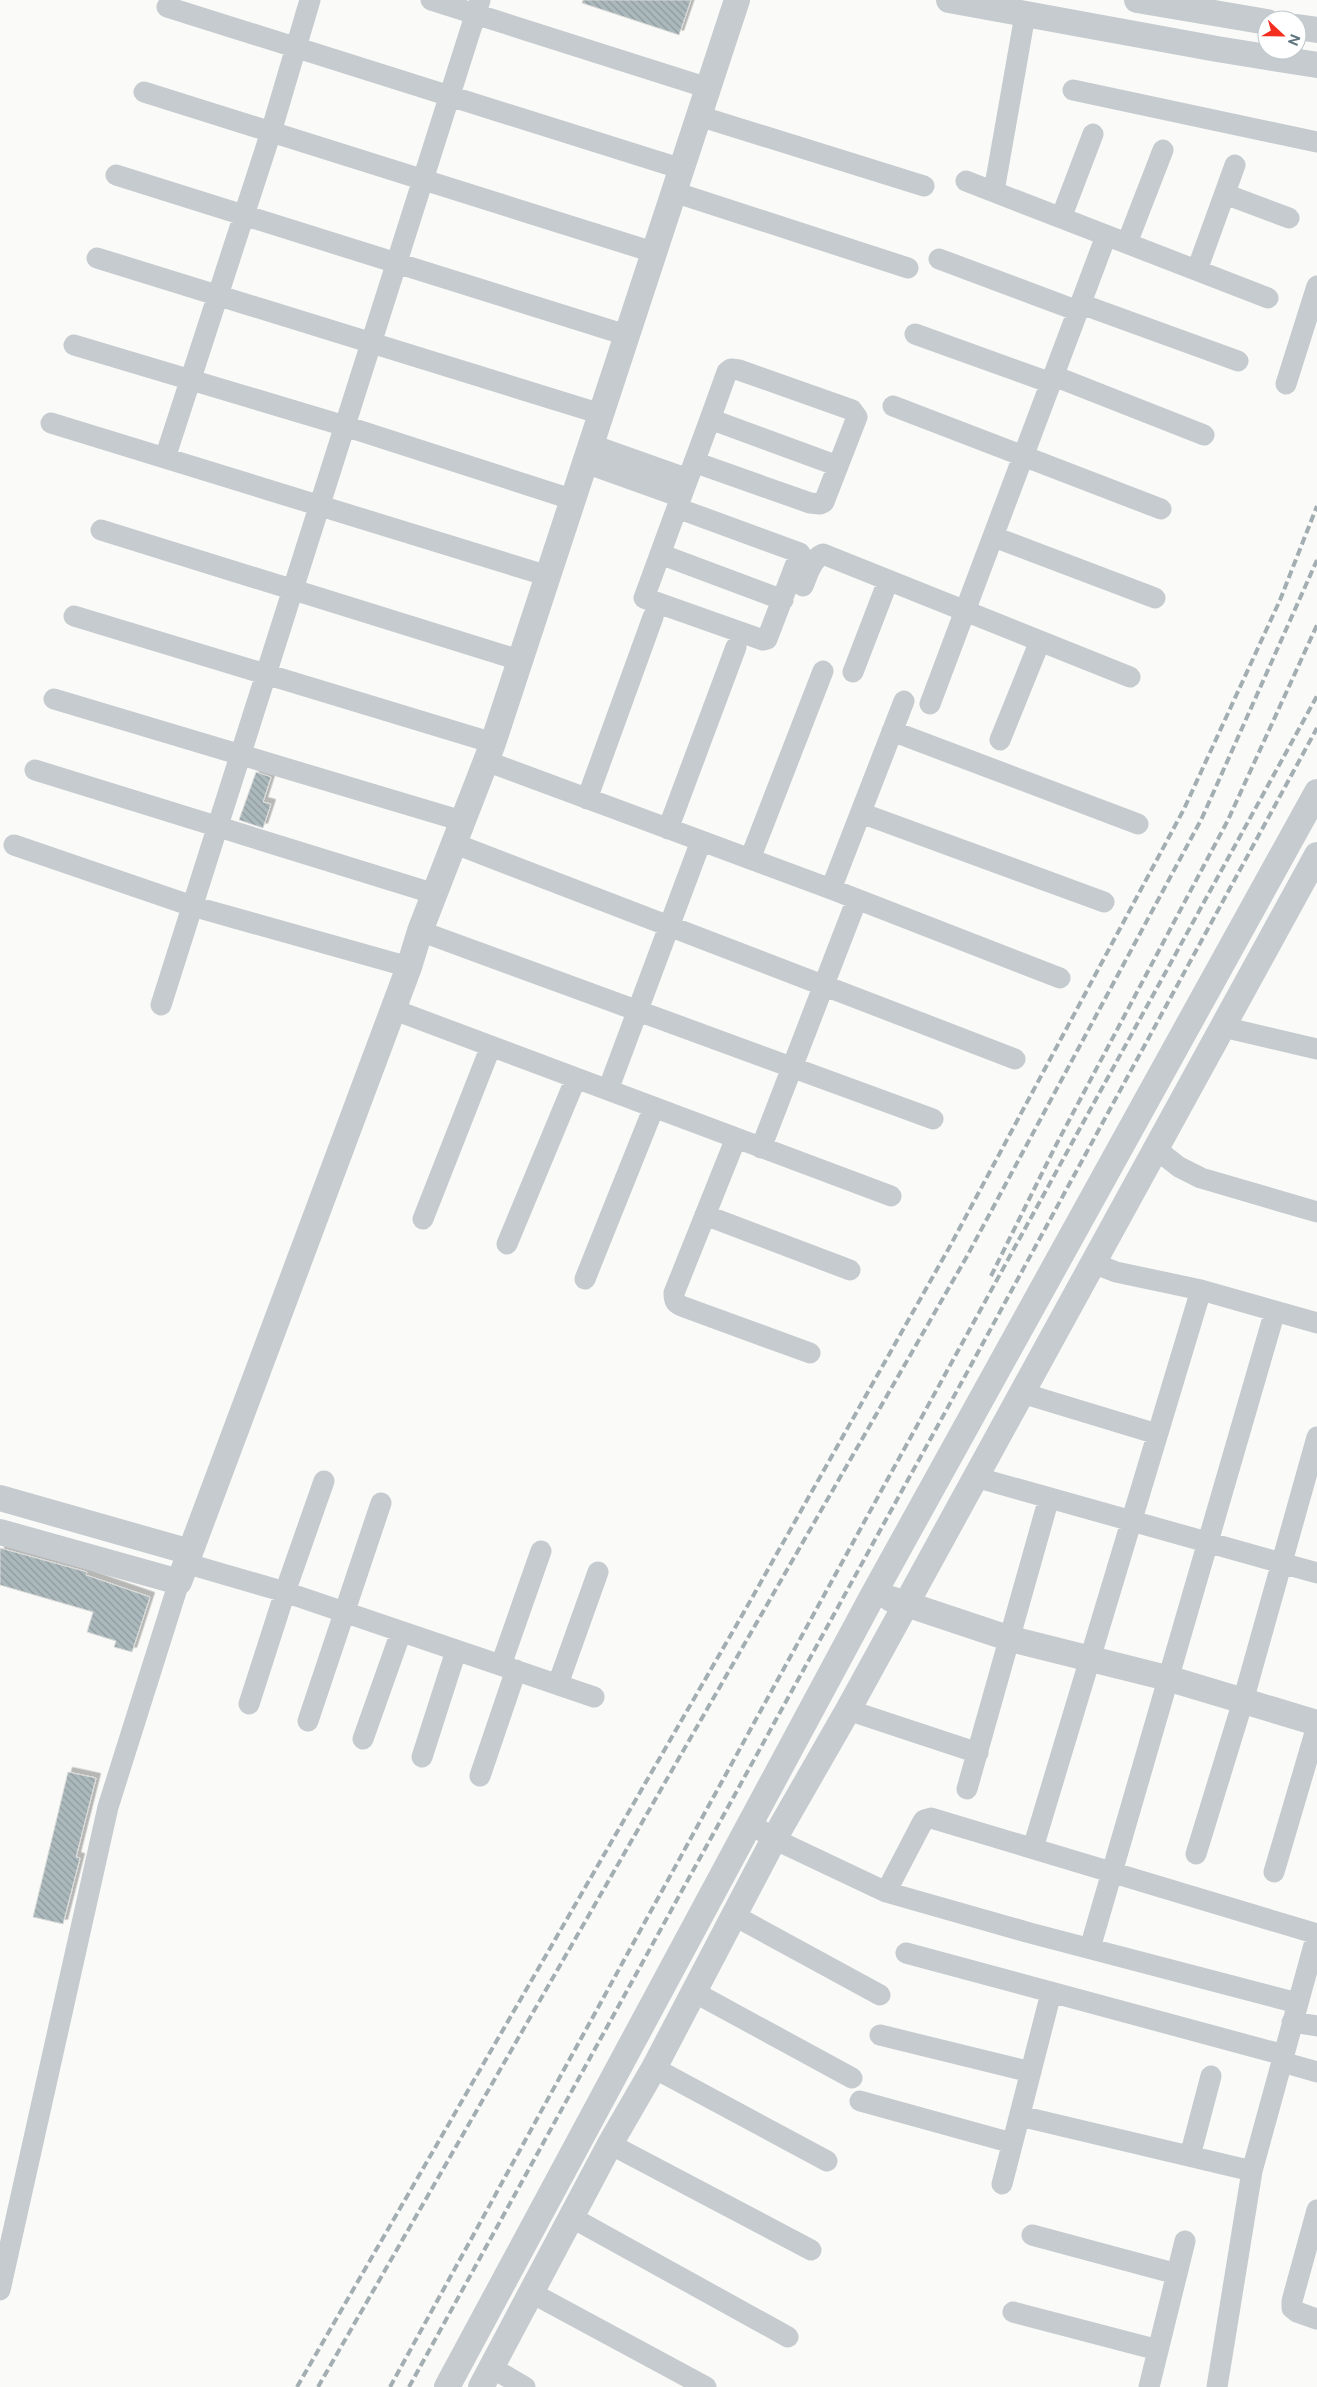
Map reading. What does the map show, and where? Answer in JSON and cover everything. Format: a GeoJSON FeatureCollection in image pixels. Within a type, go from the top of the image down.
{"type":"FeatureCollection","features":[{"type":"Feature","properties":{"kind":"street"},"geometry":{"type":"LineString","coordinates":[[165,458],[271,132],[310,0]]}},
{"type":"Feature","properties":{"kind":"street"},"geometry":{"type":"LineString","coordinates":[[431,0],[478,7],[708,88]]}},
{"type":"Feature","properties":{"kind":"street"},"geometry":{"type":"LineString","coordinates":[[0,2290],[108,1807],[185,1566],[420,931],[436,894],[489,752],[574,500],[653,252],[737,0]]}},
{"type":"Feature","properties":{"kind":"street"},"geometry":{"type":"LineString","coordinates":[[949,0],[1217,49],[1317,65]]}},
{"type":"Feature","properties":{"kind":"street"},"geometry":{"type":"LineString","coordinates":[[1137,0],[1223,8],[1257,19]]}},
{"type":"Feature","properties":{"kind":"street"},"geometry":{"type":"LineString","coordinates":[[168,7],[450,96],[908,268]]}},
{"type":"Feature","properties":{"kind":"street"},"geometry":{"type":"LineString","coordinates":[[161,1005],[478,7]]}},
{"type":"Feature","properties":{"kind":"street"},"geometry":{"type":"LineString","coordinates":[[994,191],[1025,15]]}},
{"type":"Feature","properties":{"kind":"street"},"geometry":{"type":"LineString","coordinates":[[1073,90],[1317,142]]}},
{"type":"Feature","properties":{"kind":"street"},"geometry":{"type":"LineString","coordinates":[[144,92],[653,252]]}},
{"type":"Feature","properties":{"kind":"street"},"geometry":{"type":"LineString","coordinates":[[699,116],[924,186]]}},
{"type":"Feature","properties":{"kind":"street"},"geometry":{"type":"LineString","coordinates":[[1061,218],[1093,134]]}},
{"type":"Feature","properties":{"kind":"street"},"geometry":{"type":"LineString","coordinates":[[1126,243],[1163,150]]}},
{"type":"Feature","properties":{"kind":"street"},"geometry":{"type":"LineString","coordinates":[[1196,270],[1235,166]]}},
{"type":"Feature","properties":{"kind":"street"},"geometry":{"type":"LineString","coordinates":[[116,175],[626,335]]}},
{"type":"Feature","properties":{"kind":"street"},"geometry":{"type":"LineString","coordinates":[[966,180],[1268,298]]}},
{"type":"Feature","properties":{"kind":"street"},"geometry":{"type":"LineString","coordinates":[[1224,194],[1289,218]]}},
{"type":"Feature","properties":{"kind":"street"},"geometry":{"type":"LineString","coordinates":[[930,704],[1106,236]]}},
{"type":"Feature","properties":{"kind":"street"},"geometry":{"type":"LineString","coordinates":[[97,258],[601,414]]}},
{"type":"Feature","properties":{"kind":"street"},"geometry":{"type":"LineString","coordinates":[[939,259],[1238,361]]}},
{"type":"Feature","properties":{"kind":"street"},"geometry":{"type":"LineString","coordinates":[[1286,384],[1317,286]]}},
{"type":"Feature","properties":{"kind":"street"},"geometry":{"type":"LineString","coordinates":[[915,334],[1052,379],[1204,435]]}},
{"type":"Feature","properties":{"kind":"street"},"geometry":{"type":"LineString","coordinates":[[74,345],[345,426],[574,500]]}},
{"type":"Feature","properties":{"kind":"street"},"geometry":{"type":"LineString","coordinates":[[589,454],[685,487],[798,551],[799,557],[770,635],[768,639],[762,640],[644,598],[660,554],[685,487],[710,419],[727,372],[732,369],[852,410],[857,417],[824,502],[816,505],[685,487]]}},
{"type":"Feature","properties":{"kind":"street"},"geometry":{"type":"LineString","coordinates":[[893,406],[1161,509]]}},
{"type":"Feature","properties":{"kind":"street"},"geometry":{"type":"LineString","coordinates":[[710,419],[838,466]]}},
{"type":"Feature","properties":{"kind":"street"},"geometry":{"type":"LineString","coordinates":[[51,423],[548,576]]}},
{"type":"Feature","properties":{"kind":"street"},"geometry":{"type":"LineString","coordinates":[[101,530],[519,660]]}},
{"type":"Feature","properties":{"kind":"street"},"geometry":{"type":"LineString","coordinates":[[994,537],[1155,598]]}},
{"type":"Feature","properties":{"kind":"street"},"geometry":{"type":"LineString","coordinates":[[660,554],[783,600]]}},
{"type":"Feature","properties":{"kind":"street"},"geometry":{"type":"LineString","coordinates":[[780,645],[813,562],[817,556],[823,554],[1130,677]]}},
{"type":"Feature","properties":{"kind":"street"},"geometry":{"type":"LineString","coordinates":[[852,672],[888,581]]}},
{"type":"Feature","properties":{"kind":"street"},"geometry":{"type":"LineString","coordinates":[[74,616],[266,674],[489,752],[587,799],[831,889],[1060,978]]}},
{"type":"Feature","properties":{"kind":"street"},"geometry":{"type":"LineString","coordinates":[[587,799],[653,618]]}},
{"type":"Feature","properties":{"kind":"street"},"geometry":{"type":"LineString","coordinates":[[1000,740],[1040,641]]}},
{"type":"Feature","properties":{"kind":"street"},"geometry":{"type":"LineString","coordinates":[[668,829],[736,647]]}},
{"type":"Feature","properties":{"kind":"street"},"geometry":{"type":"LineString","coordinates":[[750,860],[823,671]]}},
{"type":"Feature","properties":{"kind":"street"},"geometry":{"type":"LineString","coordinates":[[54,698],[240,755],[458,832],[668,926],[1015,1059]]}},
{"type":"Feature","properties":{"kind":"street"},"geometry":{"type":"LineString","coordinates":[[831,889],[904,701]]}},
{"type":"Feature","properties":{"kind":"street"},"geometry":{"type":"LineString","coordinates":[[892,731],[1138,824]]}},
{"type":"Feature","properties":{"kind":"street"},"geometry":{"type":"LineString","coordinates":[[34,770],[436,894]]}},
{"type":"Feature","properties":{"kind":"street"},"geometry":{"type":"LineString","coordinates":[[447,2387],[872,1595],[1317,792]]}},
{"type":"Feature","properties":{"kind":"street"},"geometry":{"type":"LineString","coordinates":[[861,813],[1104,902]]}},
{"type":"Feature","properties":{"kind":"street"},"geometry":{"type":"LineString","coordinates":[[608,1090],[636,1010],[701,841]]}},
{"type":"Feature","properties":{"kind":"street"},"geometry":{"type":"LineString","coordinates":[[14,845],[192,906],[408,966]]}},
{"type":"Feature","properties":{"kind":"street"},"geometry":{"type":"LineString","coordinates":[[525,2387],[486,2378],[610,2144],[654,2068],[774,1839],[848,1710],[1317,855]]}},
{"type":"Feature","properties":{"kind":"street"},"geometry":{"type":"LineString","coordinates":[[761,1148],[857,899]]}},
{"type":"Feature","properties":{"kind":"street"},"geometry":{"type":"LineString","coordinates":[[420,931],[933,1119]]}},
{"type":"Feature","properties":{"kind":"street"},"geometry":{"type":"LineString","coordinates":[[1221,966],[1248,981]]}},
{"type":"Feature","properties":{"kind":"street"},"geometry":{"type":"LineString","coordinates":[[392,1009],[890,1196]]}},
{"type":"Feature","properties":{"kind":"street"},"geometry":{"type":"LineString","coordinates":[[1223,1027],[1317,1049]]}},
{"type":"Feature","properties":{"kind":"street"},"geometry":{"type":"LineString","coordinates":[[423,1219],[492,1046]]}},
{"type":"Feature","properties":{"kind":"street"},"geometry":{"type":"LineString","coordinates":[[507,1244],[576,1078]]}},
{"type":"Feature","properties":{"kind":"street"},"geometry":{"type":"LineString","coordinates":[[585,1279],[654,1107]]}},
{"type":"Feature","properties":{"kind":"street"},"geometry":{"type":"LineString","coordinates":[[736,1138],[674,1293],[674,1300],[676,1304],[810,1353]]}},
{"type":"Feature","properties":{"kind":"street"},"geometry":{"type":"LineString","coordinates":[[1156,1149],[1179,1167],[1201,1178],[1317,1212]]}},
{"type":"Feature","properties":{"kind":"street"},"geometry":{"type":"LineString","coordinates":[[705,1215],[850,1270]]}},
{"type":"Feature","properties":{"kind":"street"},"geometry":{"type":"LineString","coordinates":[[1093,1263],[1116,1272],[1201,1290],[1317,1323]]}},
{"type":"Feature","properties":{"kind":"street"},"geometry":{"type":"LineString","coordinates":[[1033,1848],[1201,1290]]}},
{"type":"Feature","properties":{"kind":"street"},"geometry":{"type":"LineString","coordinates":[[1090,1948],[1274,1311]]}},
{"type":"Feature","properties":{"kind":"street"},"geometry":{"type":"LineString","coordinates":[[1022,1393],[1157,1434]]}},
{"type":"Feature","properties":{"kind":"street"},"geometry":{"type":"LineString","coordinates":[[1196,1854],[1243,1701],[1317,1438]]}},
{"type":"Feature","properties":{"kind":"street"},"geometry":{"type":"LineString","coordinates":[[976,1477],[1317,1573]]}},
{"type":"Feature","properties":{"kind":"street"},"geometry":{"type":"LineString","coordinates":[[250,1704],[285,1592],[324,1481]]}},
{"type":"Feature","properties":{"kind":"street"},"geometry":{"type":"LineString","coordinates":[[0,1498],[185,1566]]}},
{"type":"Feature","properties":{"kind":"street"},"geometry":{"type":"LineString","coordinates":[[967,1789],[1011,1639],[1049,1498]]}},
{"type":"Feature","properties":{"kind":"street"},"geometry":{"type":"LineString","coordinates":[[308,1721],[380,1503]]}},
{"type":"Feature","properties":{"kind":"street"},"geometry":{"type":"LineString","coordinates":[[0,1532],[185,1566],[285,1592],[594,1697]]}},
{"type":"Feature","properties":{"kind":"street"},"geometry":{"type":"LineString","coordinates":[[480,1776],[541,1551]]}},
{"type":"Feature","properties":{"kind":"street"},"geometry":{"type":"LineString","coordinates":[[558,1684],[598,1572]]}},
{"type":"Feature","properties":{"kind":"street"},"geometry":{"type":"LineString","coordinates":[[872,1595],[906,1603],[1011,1639],[1167,1678],[1317,1724],[1274,1872]]}},
{"type":"Feature","properties":{"kind":"street"},"geometry":{"type":"LineString","coordinates":[[363,1739],[401,1632]]}},
{"type":"Feature","properties":{"kind":"street"},"geometry":{"type":"LineString","coordinates":[[422,1757],[456,1651]]}},
{"type":"Feature","properties":{"kind":"street"},"geometry":{"type":"LineString","coordinates":[[848,1710],[978,1753]]}},
{"type":"Feature","properties":{"kind":"street"},"geometry":{"type":"LineString","coordinates":[[886,1892],[924,1820],[931,1818],[1113,1872],[1317,1937],[1252,2172],[1217,2387]]}},
{"type":"Feature","properties":{"kind":"street"},"geometry":{"type":"LineString","coordinates":[[750,1823],[774,1839],[886,1892],[1090,1948],[1295,2012],[1317,2026]]}},
{"type":"Feature","properties":{"kind":"street"},"geometry":{"type":"LineString","coordinates":[[735,1916],[880,1995]]}},
{"type":"Feature","properties":{"kind":"street"},"geometry":{"type":"LineString","coordinates":[[906,1953],[1283,2059],[1317,2072]]}},
{"type":"Feature","properties":{"kind":"street"},"geometry":{"type":"LineString","coordinates":[[694,1992],[852,2078]]}},
{"type":"Feature","properties":{"kind":"street"},"geometry":{"type":"LineString","coordinates":[[1002,2184],[1051,1993]]}},
{"type":"Feature","properties":{"kind":"street"},"geometry":{"type":"LineString","coordinates":[[880,2034],[1030,2072]]}},
{"type":"Feature","properties":{"kind":"street"},"geometry":{"type":"LineString","coordinates":[[654,2068],[827,2161]]}},
{"type":"Feature","properties":{"kind":"street"},"geometry":{"type":"LineString","coordinates":[[1190,2156],[1211,2076]]}},
{"type":"Feature","properties":{"kind":"street"},"geometry":{"type":"LineString","coordinates":[[860,2101],[1012,2143]]}},
{"type":"Feature","properties":{"kind":"street"},"geometry":{"type":"LineString","coordinates":[[1020,2116],[1252,2172]]}},
{"type":"Feature","properties":{"kind":"street"},"geometry":{"type":"LineString","coordinates":[[610,2144],[811,2250]]}},
{"type":"Feature","properties":{"kind":"street"},"geometry":{"type":"LineString","coordinates":[[1317,2210],[1313,2242],[1292,2301],[1292,2308],[1297,2312],[1317,2319]]}},
{"type":"Feature","properties":{"kind":"street"},"geometry":{"type":"LineString","coordinates":[[571,2217],[788,2337]]}},
{"type":"Feature","properties":{"kind":"street"},"geometry":{"type":"LineString","coordinates":[[1032,2235],[1177,2274]]}},
{"type":"Feature","properties":{"kind":"street"},"geometry":{"type":"LineString","coordinates":[[1149,2387],[1185,2241]]}},
{"type":"Feature","properties":{"kind":"street"},"geometry":{"type":"LineString","coordinates":[[530,2292],[706,2387]]}},
{"type":"Feature","properties":{"kind":"street"},"geometry":{"type":"LineString","coordinates":[[1013,2312],[1158,2350]]}},
{"type":"Feature","properties":{"kind":"building"},"geometry":{"type":"Polygon","coordinates":[[[583,0],[691,0],[679,35],[582,3],[583,0]]]}},
{"type":"Feature","properties":{"kind":"building"},"geometry":{"type":"Polygon","coordinates":[[[256,772],[271,777],[263,802],[271,804],[263,828],[239,820],[256,772]]]}},
{"type":"Feature","properties":{"kind":"building"},"geometry":{"type":"Polygon","coordinates":[[[0,1548],[87,1572],[86,1575],[150,1597],[132,1652],[114,1647],[116,1641],[87,1632],[93,1612],[0,1585],[0,1548]]]}},
{"type":"Feature","properties":{"kind":"building"},"geometry":{"type":"Polygon","coordinates":[[[68,1772],[96,1778],[76,1857],[80,1858],[63,1924],[33,1917],[68,1772]]]}},
{"type":"Feature","properties":{"kind":"railway"},"geometry":{"type":"LineString","coordinates":[[297,2387],[744,1612],[949,1248],[1184,809],[1280,600],[1317,506]]}},
{"type":"Feature","properties":{"kind":"railway"},"geometry":{"type":"LineString","coordinates":[[318,2387],[966,1258],[1202,818],[1317,560]]}},
{"type":"Feature","properties":{"kind":"railway"},"geometry":{"type":"LineString","coordinates":[[991,1276],[1055,1147],[1228,820],[1317,625]]}},
{"type":"Feature","properties":{"kind":"railway"},"geometry":{"type":"LineString","coordinates":[[390,2387],[1317,696]]}},
{"type":"Feature","properties":{"kind":"railway"},"geometry":{"type":"LineString","coordinates":[[409,2387],[970,1367],[1317,728]]}}]}
